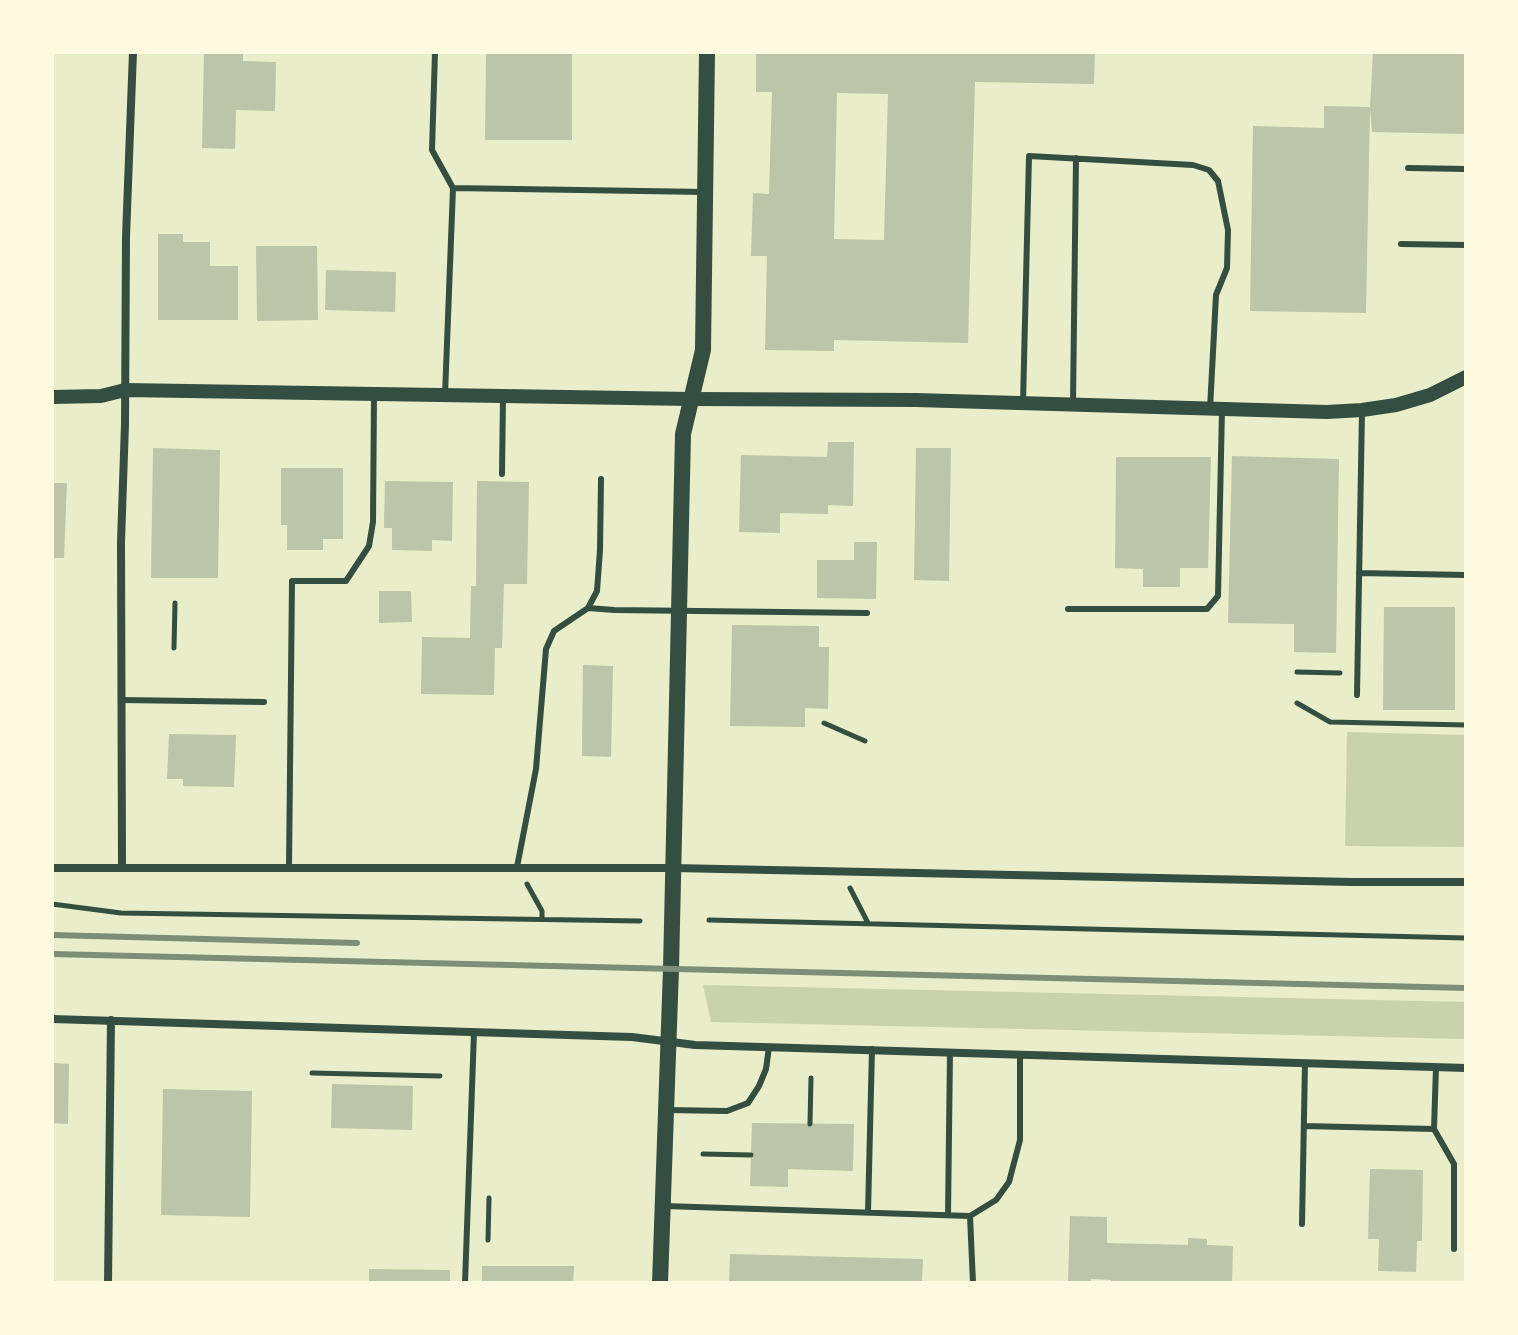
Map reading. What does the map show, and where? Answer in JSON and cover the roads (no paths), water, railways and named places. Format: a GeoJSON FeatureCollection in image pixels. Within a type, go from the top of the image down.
{"type":"FeatureCollection","features":[{"type":"Feature","properties":{"kind":"main road"},"geometry":{"type":"LineString","coordinates":[[660,1283],[669,1042],[683,434],[703,350],[707,52]]}},
{"type":"Feature","properties":{"kind":"street"},"geometry":{"type":"LineString","coordinates":[[122,867],[121,542],[126,237],[133,52]]}},
{"type":"Feature","properties":{"kind":"street"},"geometry":{"type":"LineString","coordinates":[[52,397],[101,396],[125,390],[916,400],[1327,412],[1396,405],[1430,395],[1466,377]]}},
{"type":"Feature","properties":{"kind":"street"},"geometry":{"type":"LineString","coordinates":[[52,868],[673,868],[1466,882]]}},
{"type":"Feature","properties":{"kind":"street"},"geometry":{"type":"LineString","coordinates":[[52,1019],[632,1037],[695,1045],[1466,1068]]}},
{"type":"Feature","properties":{"kind":"street"},"geometry":{"type":"LineString","coordinates":[[108,1283],[111,1020]]}},
{"type":"Feature","properties":{"kind":"lane"},"geometry":{"type":"LineString","coordinates":[[435,52],[432,150],[453,188],[445,395]]}},
{"type":"Feature","properties":{"kind":"lane"},"geometry":{"type":"LineString","coordinates":[[1023,403],[1029,156],[1193,165],[1209,170],[1218,181],[1228,230],[1227,268],[1216,295],[1218,596],[1207,609],[1068,609]]}},
{"type":"Feature","properties":{"kind":"lane"},"geometry":{"type":"LineString","coordinates":[[1073,405],[1076,158]]}},
{"type":"Feature","properties":{"kind":"lane"},"geometry":{"type":"LineString","coordinates":[[1408,168],[1466,169]]}},
{"type":"Feature","properties":{"kind":"lane"},"geometry":{"type":"LineString","coordinates":[[453,188],[705,192]]}},
{"type":"Feature","properties":{"kind":"lane"},"geometry":{"type":"LineString","coordinates":[[1401,244],[1466,245]]}},
{"type":"Feature","properties":{"kind":"lane"},"geometry":{"type":"LineString","coordinates":[[289,867],[292,581],[346,581],[369,546],[373,522],[374,394]]}},
{"type":"Feature","properties":{"kind":"lane"},"geometry":{"type":"LineString","coordinates":[[502,474],[503,396]]}},
{"type":"Feature","properties":{"kind":"lane"},"geometry":{"type":"LineString","coordinates":[[1357,695],[1362,410]]}},
{"type":"Feature","properties":{"kind":"lane"},"geometry":{"type":"LineString","coordinates":[[517,867],[536,769],[546,649],[554,631],[588,608],[597,591],[601,479]]}},
{"type":"Feature","properties":{"kind":"lane"},"geometry":{"type":"LineString","coordinates":[[1359,573],[1466,575]]}},
{"type":"Feature","properties":{"kind":"lane"},"geometry":{"type":"LineString","coordinates":[[588,608],[867,613]]}},
{"type":"Feature","properties":{"kind":"lane"},"geometry":{"type":"LineString","coordinates":[[121,700],[264,702]]}},
{"type":"Feature","properties":{"kind":"lane"},"geometry":{"type":"LineString","coordinates":[[465,1283],[474,1032]]}},
{"type":"Feature","properties":{"kind":"lane"},"geometry":{"type":"LineString","coordinates":[[666,1110],[727,1111],[748,1103],[766,1069],[769,1047]]}},
{"type":"Feature","properties":{"kind":"lane"},"geometry":{"type":"LineString","coordinates":[[868,1212],[872,1049]]}},
{"type":"Feature","properties":{"kind":"lane"},"geometry":{"type":"LineString","coordinates":[[948,1215],[950,1052]]}},
{"type":"Feature","properties":{"kind":"lane"},"geometry":{"type":"LineString","coordinates":[[663,1206],[970,1216],[996,1200],[1009,1182],[1020,1140],[1020,1054]]}},
{"type":"Feature","properties":{"kind":"lane"},"geometry":{"type":"LineString","coordinates":[[1302,1224],[1305,1063]]}},
{"type":"Feature","properties":{"kind":"lane"},"geometry":{"type":"LineString","coordinates":[[1436,1067],[1434,1129],[1454,1164],[1454,1249]]}},
{"type":"Feature","properties":{"kind":"lane"},"geometry":{"type":"LineString","coordinates":[[1304,1126],[1434,1129]]}},
{"type":"Feature","properties":{"kind":"lane"},"geometry":{"type":"LineString","coordinates":[[970,1216],[973,1283]]}},
{"type":"Feature","properties":{"kind":"railway"},"geometry":{"type":"LineString","coordinates":[[52,935],[357,943]]}},
{"type":"Feature","properties":{"kind":"railway"},"geometry":{"type":"LineString","coordinates":[[52,954],[1466,988]]}}]}
